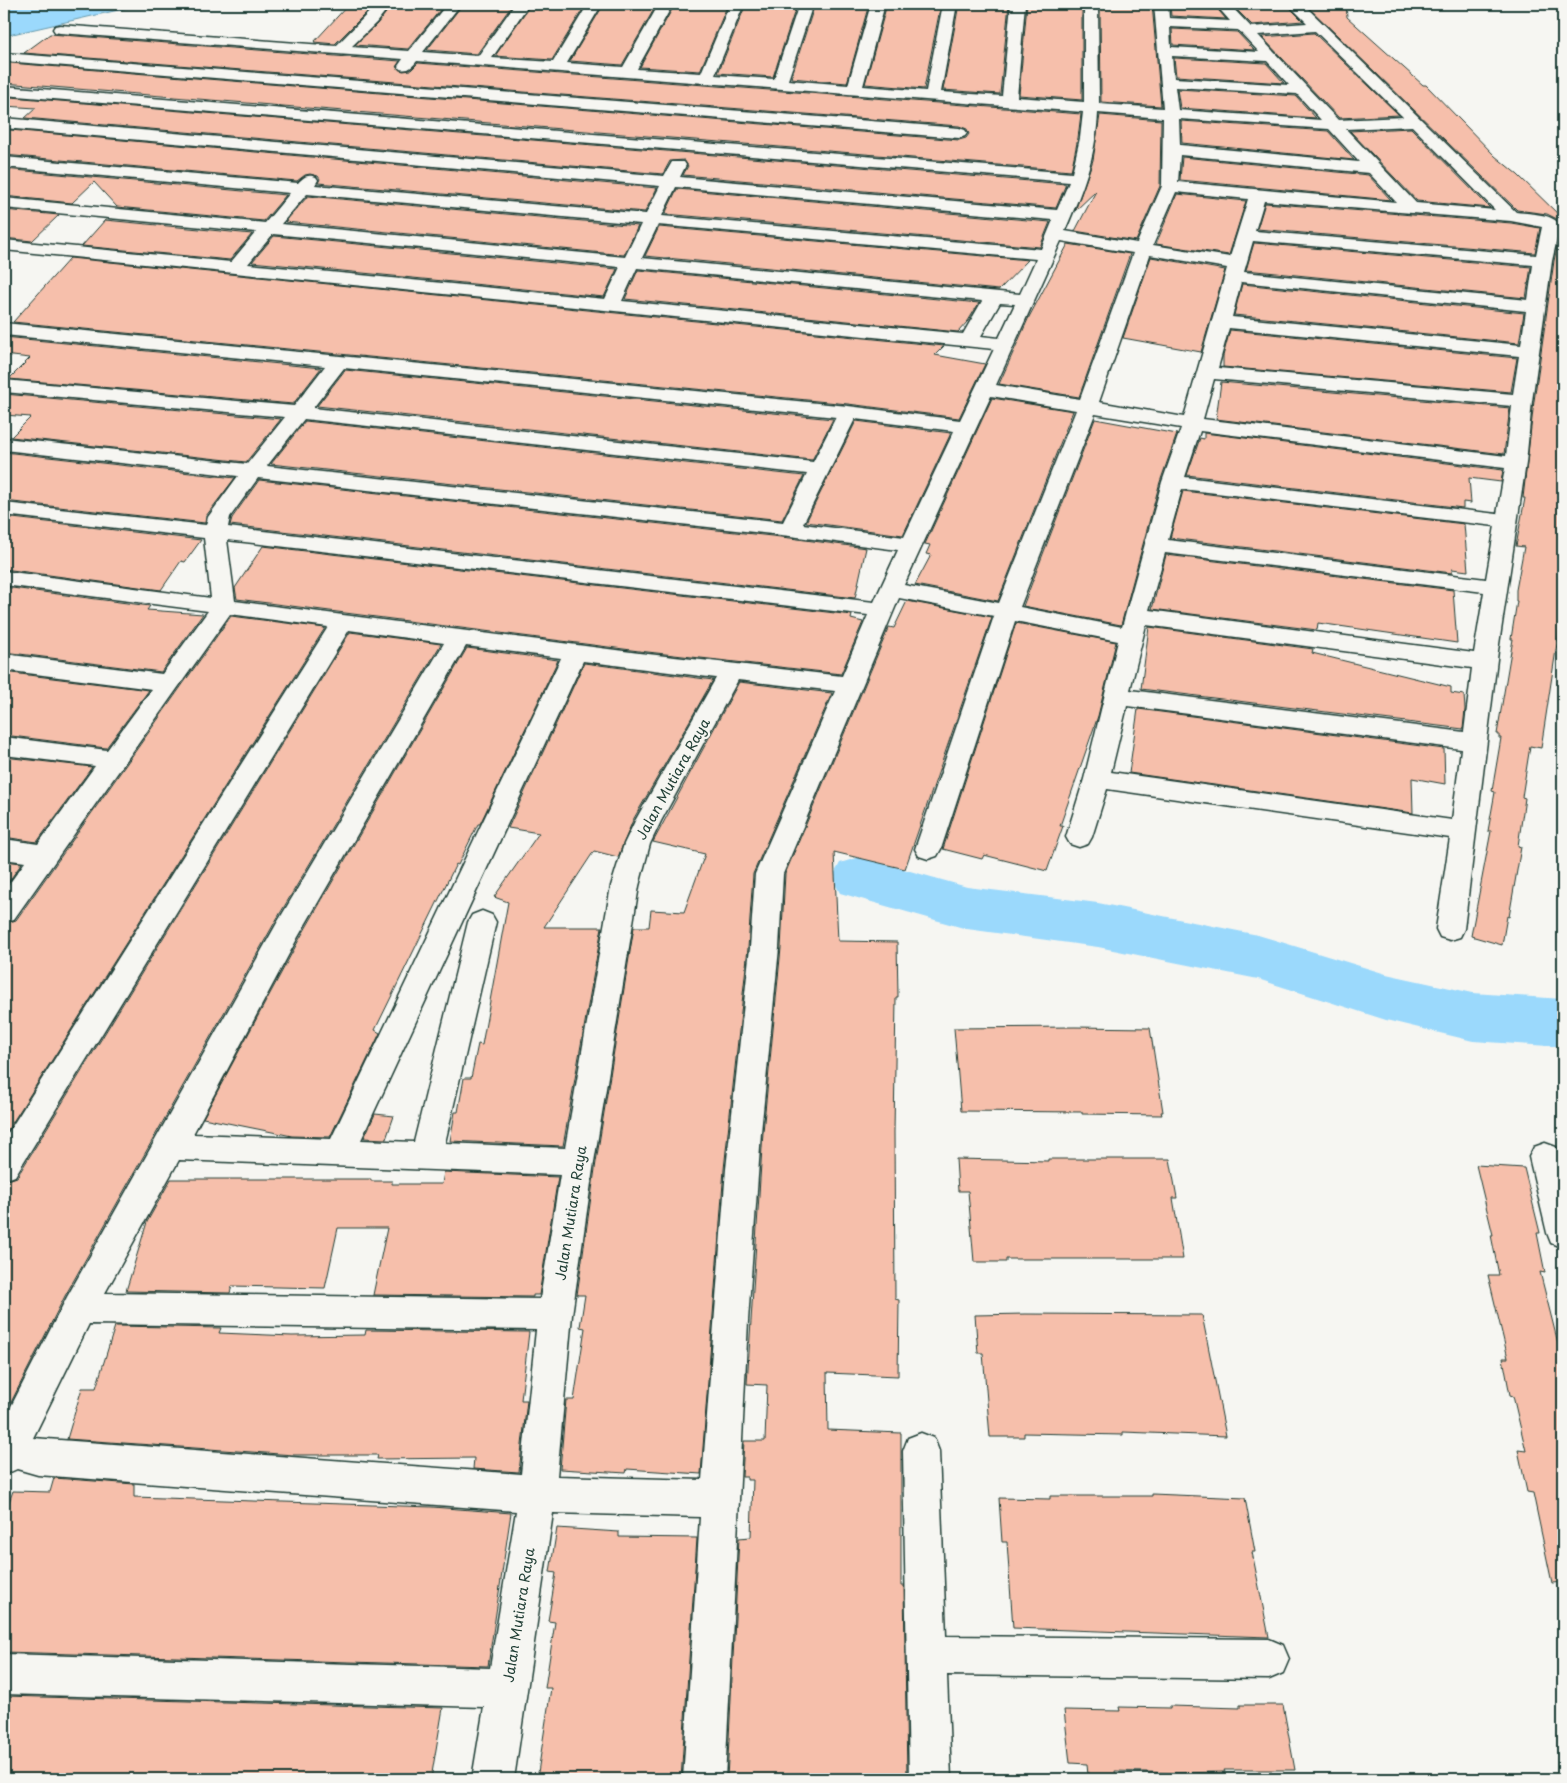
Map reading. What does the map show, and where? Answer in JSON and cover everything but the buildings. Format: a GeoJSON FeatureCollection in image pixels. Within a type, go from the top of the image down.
{"type":"FeatureCollection","features":[{"type":"Feature","properties":{"kind":"street"},"geometry":{"type":"LineString","coordinates":[[340,50],[371,20],[384,4]]}},
{"type":"Feature","properties":{"kind":"street"},"geometry":{"type":"LineString","coordinates":[[235,268],[362,120],[454,4]]}},
{"type":"Feature","properties":{"kind":"street"},"geometry":{"type":"LineString","coordinates":[[482,61],[522,4]]}},
{"type":"Feature","properties":{"kind":"street"},"geometry":{"type":"LineString","coordinates":[[557,67],[595,4]]}},
{"type":"Feature","properties":{"kind":"street"},"geometry":{"type":"LineString","coordinates":[[628,73],[666,4]]}},
{"type":"Feature","properties":{"kind":"street"},"geometry":{"type":"LineString","coordinates":[[706,79],[737,4]]}},
{"type":"Feature","properties":{"kind":"street"},"geometry":{"type":"LineString","coordinates":[[780,85],[806,4]]}},
{"type":"Feature","properties":{"kind":"street"},"geometry":{"type":"LineString","coordinates":[[854,91],[878,4]]}},
{"type":"Feature","properties":{"kind":"street"},"geometry":{"type":"LineString","coordinates":[[933,96],[950,4]]}},
{"type":"Feature","properties":{"kind":"street"},"geometry":{"type":"LineString","coordinates":[[1009,102],[1018,4]]}},
{"type":"Feature","properties":{"kind":"street"},"geometry":{"type":"LineString","coordinates":[[704,1779],[719,1499],[742,1168],[768,917],[770,874],[887,599],[1047,255],[1084,165],[1090,108],[1091,4]]}},
{"type":"Feature","properties":{"kind":"street"},"geometry":{"type":"LineString","coordinates":[[928,849],[1007,611],[1088,405],[1142,249],[1170,186],[1171,114],[1161,4]]}},
{"type":"Feature","properties":{"kind":"street"},"geometry":{"type":"LineString","coordinates":[[1222,4],[1411,208]]}},
{"type":"Feature","properties":{"kind":"street"},"geometry":{"type":"LineString","coordinates":[[1295,4],[1416,120],[1511,216]]}},
{"type":"Feature","properties":{"kind":"street"},"geometry":{"type":"LineString","coordinates":[[1162,22],[1244,28],[1317,27]]}},
{"type":"Feature","properties":{"kind":"street"},"geometry":{"type":"LineString","coordinates":[[60,29],[1171,114],[1336,125],[1416,120]]}},
{"type":"Feature","properties":{"kind":"street"},"geometry":{"type":"LineString","coordinates":[[1166,51],[1270,57]]}},
{"type":"Feature","properties":{"kind":"street"},"geometry":{"type":"LineString","coordinates":[[4,57],[389,86],[959,133]]}},
{"type":"Feature","properties":{"kind":"street"},"geometry":{"type":"LineString","coordinates":[[611,305],[688,144],[725,80]]}},
{"type":"Feature","properties":{"kind":"street"},"geometry":{"type":"LineString","coordinates":[[1167,82],[1302,90]]}},
{"type":"Feature","properties":{"kind":"street"},"geometry":{"type":"LineString","coordinates":[[4,90],[362,120],[688,144],[1079,178]]}},
{"type":"Feature","properties":{"kind":"street"},"geometry":{"type":"LineString","coordinates":[[952,168],[959,133],[971,99]]}},
{"type":"Feature","properties":{"kind":"street"},"geometry":{"type":"LineString","coordinates":[[4,123],[332,153],[393,178],[652,220],[1047,255]]}},
{"type":"Feature","properties":{"kind":"street"},"geometry":{"type":"LineString","coordinates":[[1172,149],[1373,168]]}},
{"type":"Feature","properties":{"kind":"street"},"geometry":{"type":"LineString","coordinates":[[4,162],[301,190],[393,178],[671,180],[1062,216]]}},
{"type":"Feature","properties":{"kind":"street"},"geometry":{"type":"LineString","coordinates":[[1170,186],[1511,216],[1542,220],[1551,225],[1543,260],[1529,351],[1516,463],[1505,521],[1450,929]]}},
{"type":"Feature","properties":{"kind":"street"},"geometry":{"type":"LineString","coordinates":[[1079,837],[1097,779],[1134,626],[1173,482],[1207,373],[1257,195]]}},
{"type":"Feature","properties":{"kind":"street"},"geometry":{"type":"LineString","coordinates":[[4,202],[267,229],[1026,300]]}},
{"type":"Feature","properties":{"kind":"street"},"geometry":{"type":"LineString","coordinates":[[1056,235],[1142,249],[1236,270],[1536,306]]}},
{"type":"Feature","properties":{"kind":"street"},"geometry":{"type":"LineString","coordinates":[[1246,235],[1543,260]]}},
{"type":"Feature","properties":{"kind":"street"},"geometry":{"type":"LineString","coordinates":[[4,245],[1005,344]]}},
{"type":"Feature","properties":{"kind":"street"},"geometry":{"type":"LineString","coordinates":[[969,341],[994,297]]}},
{"type":"Feature","properties":{"kind":"street"},"geometry":{"type":"LineString","coordinates":[[1221,322],[1529,351]]}},
{"type":"Feature","properties":{"kind":"street"},"geometry":{"type":"LineString","coordinates":[[4,328],[848,412],[967,427]]}},
{"type":"Feature","properties":{"kind":"street"},"geometry":{"type":"LineString","coordinates":[[4,912],[224,606],[215,534],[218,517],[339,362]]}},
{"type":"Feature","properties":{"kind":"street"},"geometry":{"type":"LineString","coordinates":[[1207,373],[1522,401]]}},
{"type":"Feature","properties":{"kind":"street"},"geometry":{"type":"LineString","coordinates":[[4,386],[299,412],[818,469]]}},
{"type":"Feature","properties":{"kind":"street"},"geometry":{"type":"LineString","coordinates":[[985,389],[1192,424],[1516,463]]}},
{"type":"Feature","properties":{"kind":"street"},"geometry":{"type":"LineString","coordinates":[[790,528],[848,412]]}},
{"type":"Feature","properties":{"kind":"street"},"geometry":{"type":"LineString","coordinates":[[4,444],[790,528],[911,545]]}},
{"type":"Feature","properties":{"kind":"street"},"geometry":{"type":"LineString","coordinates":[[1173,482],[1505,521]]}},
{"type":"Feature","properties":{"kind":"street"},"geometry":{"type":"LineString","coordinates":[[4,509],[215,534],[447,558],[1007,611],[1486,662]]}},
{"type":"Feature","properties":{"kind":"street"},"geometry":{"type":"LineString","coordinates":[[1157,545],[1497,587]]}},
{"type":"Feature","properties":{"kind":"street"},"geometry":{"type":"LineString","coordinates":[[4,578],[576,653],[851,685]]}},
{"type":"Feature","properties":{"kind":"street"},"geometry":{"type":"LineString","coordinates":[[4,1166],[342,623]]}},
{"type":"Feature","properties":{"kind":"street"},"geometry":{"type":"LineString","coordinates":[[459,638],[287,931],[79,1308],[5,1451],[38,1457],[537,1494],[719,1499]]}},
{"type":"Feature","properties":{"kind":"street"},"geometry":{"type":"LineString","coordinates":[[340,1152],[576,653]]}},
{"type":"Feature","properties":{"kind":"street"},"geometry":{"type":"LineString","coordinates":[[4,662],[170,683]]}},
{"type":"Feature","properties":{"kind":"street","name":"Jalan Mutiara Raya"},"geometry":{"type":"LineString","coordinates":[[493,1779],[537,1494],[555,1316],[578,1162],[625,886],[637,844],[731,672]]}},
{"type":"Feature","properties":{"kind":"street"},"geometry":{"type":"LineString","coordinates":[[1118,697],[1474,742]]}},
{"type":"Feature","properties":{"kind":"street"},"geometry":{"type":"LineString","coordinates":[[4,746],[114,760]]}},
{"type":"Feature","properties":{"kind":"street"},"geometry":{"type":"LineString","coordinates":[[1097,779],[1464,830]]}},
{"type":"Feature","properties":{"kind":"street"},"geometry":{"type":"LineString","coordinates":[[4,849],[45,855]]}},
{"type":"Feature","properties":{"kind":"street"},"geometry":{"type":"LineString","coordinates":[[426,1156],[482,922]]}},
{"type":"Feature","properties":{"kind":"street"},"geometry":{"type":"LineString","coordinates":[[170,1146],[578,1162]]}},
{"type":"Feature","properties":{"kind":"street"},"geometry":{"type":"LineString","coordinates":[[1545,1157],[1563,1233]]}},
{"type":"Feature","properties":{"kind":"street"},"geometry":{"type":"LineString","coordinates":[[79,1308],[555,1316]]}},
{"type":"Feature","properties":{"kind":"street"},"geometry":{"type":"LineString","coordinates":[[921,1451],[930,1779]]}},
{"type":"Feature","properties":{"kind":"street"},"geometry":{"type":"LineString","coordinates":[[927,1655],[1269,1660]]}},
{"type":"Feature","properties":{"kind":"street"},"geometry":{"type":"LineString","coordinates":[[4,1674],[507,1688]]}},
{"type":"Feature","properties":{"kind":"water"},"geometry":{"type":"Polygon","coordinates":[[[4,4],[145,4],[4,36],[4,4]]]}},
{"type":"Feature","properties":{"kind":"waterway"},"geometry":{"type":"LineString","coordinates":[[860,878],[967,908],[1098,925],[1258,957],[1386,997],[1473,1017],[1563,1023]]}}]}
